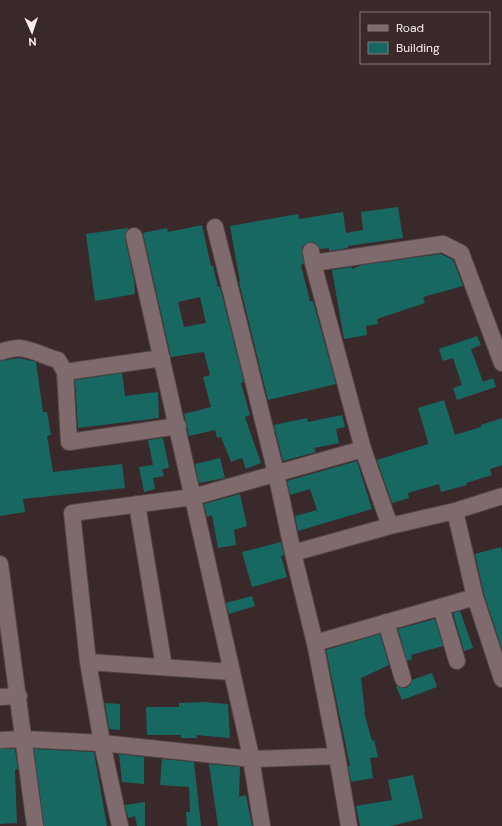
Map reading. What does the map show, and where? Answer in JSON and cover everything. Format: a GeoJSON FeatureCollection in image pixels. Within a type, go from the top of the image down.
{"type":"FeatureCollection","features":[{"type":"Feature","properties":{"kind":"street"},"geometry":{"type":"LineString","coordinates":[[215,227],[276,473],[293,553],[315,643],[349,826]]}},
{"type":"Feature","properties":{"kind":"street"},"geometry":{"type":"LineString","coordinates":[[134,236],[252,759],[262,826]]}},
{"type":"Feature","properties":{"kind":"street"},"geometry":{"type":"LineString","coordinates":[[390,526],[363,449],[312,257],[443,244],[461,253],[502,363]]}},
{"type":"Feature","properties":{"kind":"street"},"geometry":{"type":"LineString","coordinates":[[0,352],[18,348],[37,352],[44,356],[58,360],[65,372],[69,442],[178,426]]}},
{"type":"Feature","properties":{"kind":"street"},"geometry":{"type":"LineString","coordinates":[[65,372],[162,358]]}},
{"type":"Feature","properties":{"kind":"street"},"geometry":{"type":"LineString","coordinates":[[120,826],[102,743],[88,662],[72,513],[193,496],[363,449]]}},
{"type":"Feature","properties":{"kind":"street"},"geometry":{"type":"LineString","coordinates":[[293,553],[390,526],[455,511],[502,496]]}},
{"type":"Feature","properties":{"kind":"street"},"geometry":{"type":"LineString","coordinates":[[137,504],[164,667]]}},
{"type":"Feature","properties":{"kind":"street"},"geometry":{"type":"LineString","coordinates":[[455,511],[475,597],[501,670]]}},
{"type":"Feature","properties":{"kind":"street"},"geometry":{"type":"LineString","coordinates":[[0,564],[3,611],[19,696],[35,826]]}},
{"type":"Feature","properties":{"kind":"street"},"geometry":{"type":"LineString","coordinates":[[315,643],[475,597]]}},
{"type":"Feature","properties":{"kind":"street"},"geometry":{"type":"LineString","coordinates":[[440,607],[457,661]]}},
{"type":"Feature","properties":{"kind":"street"},"geometry":{"type":"LineString","coordinates":[[386,622],[402,679]]}},
{"type":"Feature","properties":{"kind":"street"},"geometry":{"type":"LineString","coordinates":[[88,662],[232,672]]}},
{"type":"Feature","properties":{"kind":"street"},"geometry":{"type":"LineString","coordinates":[[0,697],[19,696]]}},
{"type":"Feature","properties":{"kind":"street"},"geometry":{"type":"LineString","coordinates":[[0,740],[24,739],[102,743],[252,759],[337,756]]}},
{"type":"Feature","properties":{"kind":"building"},"geometry":{"type":"Polygon","coordinates":[[[398,207],[403,238],[348,246],[348,248],[329,251],[329,248],[320,249],[314,242],[309,242],[302,247],[304,264],[301,265],[310,301],[313,301],[336,384],[268,400],[239,282],[230,226],[298,214],[299,219],[343,212],[346,233],[363,230],[361,212],[398,207]]]}},
{"type":"Feature","properties":{"kind":"building"},"geometry":{"type":"Polygon","coordinates":[[[202,225],[211,266],[213,266],[218,287],[220,287],[244,382],[241,383],[250,415],[245,417],[261,463],[246,469],[242,458],[231,462],[221,437],[217,438],[215,430],[189,436],[184,414],[211,407],[203,377],[210,375],[204,352],[171,357],[143,233],[167,228],[168,232],[202,225]],[[200,297],[178,302],[184,327],[206,323],[200,297]]]}},
{"type":"Feature","properties":{"kind":"building"},"geometry":{"type":"Polygon","coordinates":[[[128,228],[125,238],[134,280],[135,294],[95,301],[86,234],[128,228]]]}},
{"type":"Feature","properties":{"kind":"building"},"geometry":{"type":"Polygon","coordinates":[[[441,254],[453,260],[463,286],[423,297],[425,303],[377,319],[378,324],[366,326],[367,335],[344,339],[332,270],[352,267],[352,269],[362,265],[441,254]]]}},
{"type":"Feature","properties":{"kind":"building"},"geometry":{"type":"Polygon","coordinates":[[[477,336],[481,345],[471,349],[483,382],[493,378],[496,387],[457,400],[453,388],[462,385],[453,358],[443,361],[439,349],[477,336]]]}},
{"type":"Feature","properties":{"kind":"building"},"geometry":{"type":"Polygon","coordinates":[[[19,358],[36,362],[43,412],[47,412],[51,435],[47,436],[53,472],[122,464],[125,488],[23,499],[25,512],[0,516],[0,361],[19,358]]]}},
{"type":"Feature","properties":{"kind":"building"},"geometry":{"type":"Polygon","coordinates":[[[122,373],[125,396],[158,392],[159,418],[78,428],[75,380],[122,373]]]}},
{"type":"Feature","properties":{"kind":"building"},"geometry":{"type":"Polygon","coordinates":[[[444,400],[455,435],[481,427],[481,425],[502,418],[502,465],[490,469],[492,475],[466,483],[467,485],[441,492],[439,484],[408,493],[409,498],[392,503],[377,460],[428,444],[418,408],[444,400]]]}},
{"type":"Feature","properties":{"kind":"building"},"geometry":{"type":"Polygon","coordinates":[[[342,415],[345,427],[336,429],[339,443],[314,448],[316,452],[283,461],[274,425],[307,418],[308,422],[342,415]]]}},
{"type":"Feature","properties":{"kind":"building"},"geometry":{"type":"Polygon","coordinates":[[[163,438],[169,468],[162,469],[164,476],[153,478],[155,489],[144,492],[139,467],[153,465],[148,440],[163,438]]]}},
{"type":"Feature","properties":{"kind":"building"},"geometry":{"type":"Polygon","coordinates":[[[220,458],[225,478],[199,483],[195,464],[220,458]]]}},
{"type":"Feature","properties":{"kind":"building"},"geometry":{"type":"Polygon","coordinates":[[[357,461],[372,509],[298,531],[295,516],[317,510],[310,489],[290,495],[287,481],[357,461]]]}},
{"type":"Feature","properties":{"kind":"building"},"geometry":{"type":"Polygon","coordinates":[[[240,494],[247,526],[234,530],[236,545],[218,548],[212,515],[207,517],[204,504],[240,494]]]}},
{"type":"Feature","properties":{"kind":"building"},"geometry":{"type":"Polygon","coordinates":[[[281,542],[284,555],[281,556],[287,577],[252,587],[242,552],[281,542]]]}},
{"type":"Feature","properties":{"kind":"building"},"geometry":{"type":"Polygon","coordinates":[[[501,547],[502,649],[484,594],[475,554],[501,547]]]}},
{"type":"Feature","properties":{"kind":"building"},"geometry":{"type":"Polygon","coordinates":[[[252,596],[255,606],[229,614],[226,603],[252,596]]]}},
{"type":"Feature","properties":{"kind":"building"},"geometry":{"type":"Polygon","coordinates":[[[460,611],[473,648],[464,651],[453,613],[460,611]]]}},
{"type":"Feature","properties":{"kind":"building"},"geometry":{"type":"Polygon","coordinates":[[[435,619],[443,646],[411,655],[412,659],[407,661],[398,629],[435,619]]]}},
{"type":"Feature","properties":{"kind":"building"},"geometry":{"type":"Polygon","coordinates":[[[380,634],[389,665],[361,678],[364,712],[372,741],[374,740],[378,757],[370,758],[373,778],[351,782],[348,766],[350,766],[326,650],[380,634]]]}},
{"type":"Feature","properties":{"kind":"building"},"geometry":{"type":"Polygon","coordinates":[[[432,673],[437,687],[402,700],[396,686],[406,688],[410,685],[412,680],[432,673]]]}},
{"type":"Feature","properties":{"kind":"building"},"geometry":{"type":"Polygon","coordinates":[[[203,702],[228,704],[230,738],[196,735],[197,738],[181,738],[181,735],[147,735],[146,707],[179,707],[179,703],[203,702]]]}},
{"type":"Feature","properties":{"kind":"building"},"geometry":{"type":"Polygon","coordinates":[[[105,703],[120,704],[120,730],[109,729],[105,703]]]}},
{"type":"Feature","properties":{"kind":"building"},"geometry":{"type":"Polygon","coordinates":[[[0,749],[15,749],[18,769],[15,770],[17,823],[0,824],[0,749]]]}},
{"type":"Feature","properties":{"kind":"building"},"geometry":{"type":"Polygon","coordinates":[[[34,749],[94,752],[107,826],[44,826],[34,749]]]}},
{"type":"Feature","properties":{"kind":"building"},"geometry":{"type":"Polygon","coordinates":[[[119,754],[144,757],[144,784],[122,782],[119,754]]]}},
{"type":"Feature","properties":{"kind":"building"},"geometry":{"type":"Polygon","coordinates":[[[162,759],[194,762],[201,826],[187,826],[186,812],[190,812],[189,787],[160,785],[162,759]]]}},
{"type":"Feature","properties":{"kind":"building"},"geometry":{"type":"Polygon","coordinates":[[[209,764],[240,767],[239,797],[246,795],[252,826],[218,826],[209,764]]]}},
{"type":"Feature","properties":{"kind":"building"},"geometry":{"type":"Polygon","coordinates":[[[413,775],[423,818],[391,826],[360,826],[356,806],[392,800],[388,780],[413,775]]]}},
{"type":"Feature","properties":{"kind":"building"},"geometry":{"type":"Polygon","coordinates":[[[145,802],[145,826],[137,826],[135,816],[128,818],[125,805],[145,802]]]}}]}
